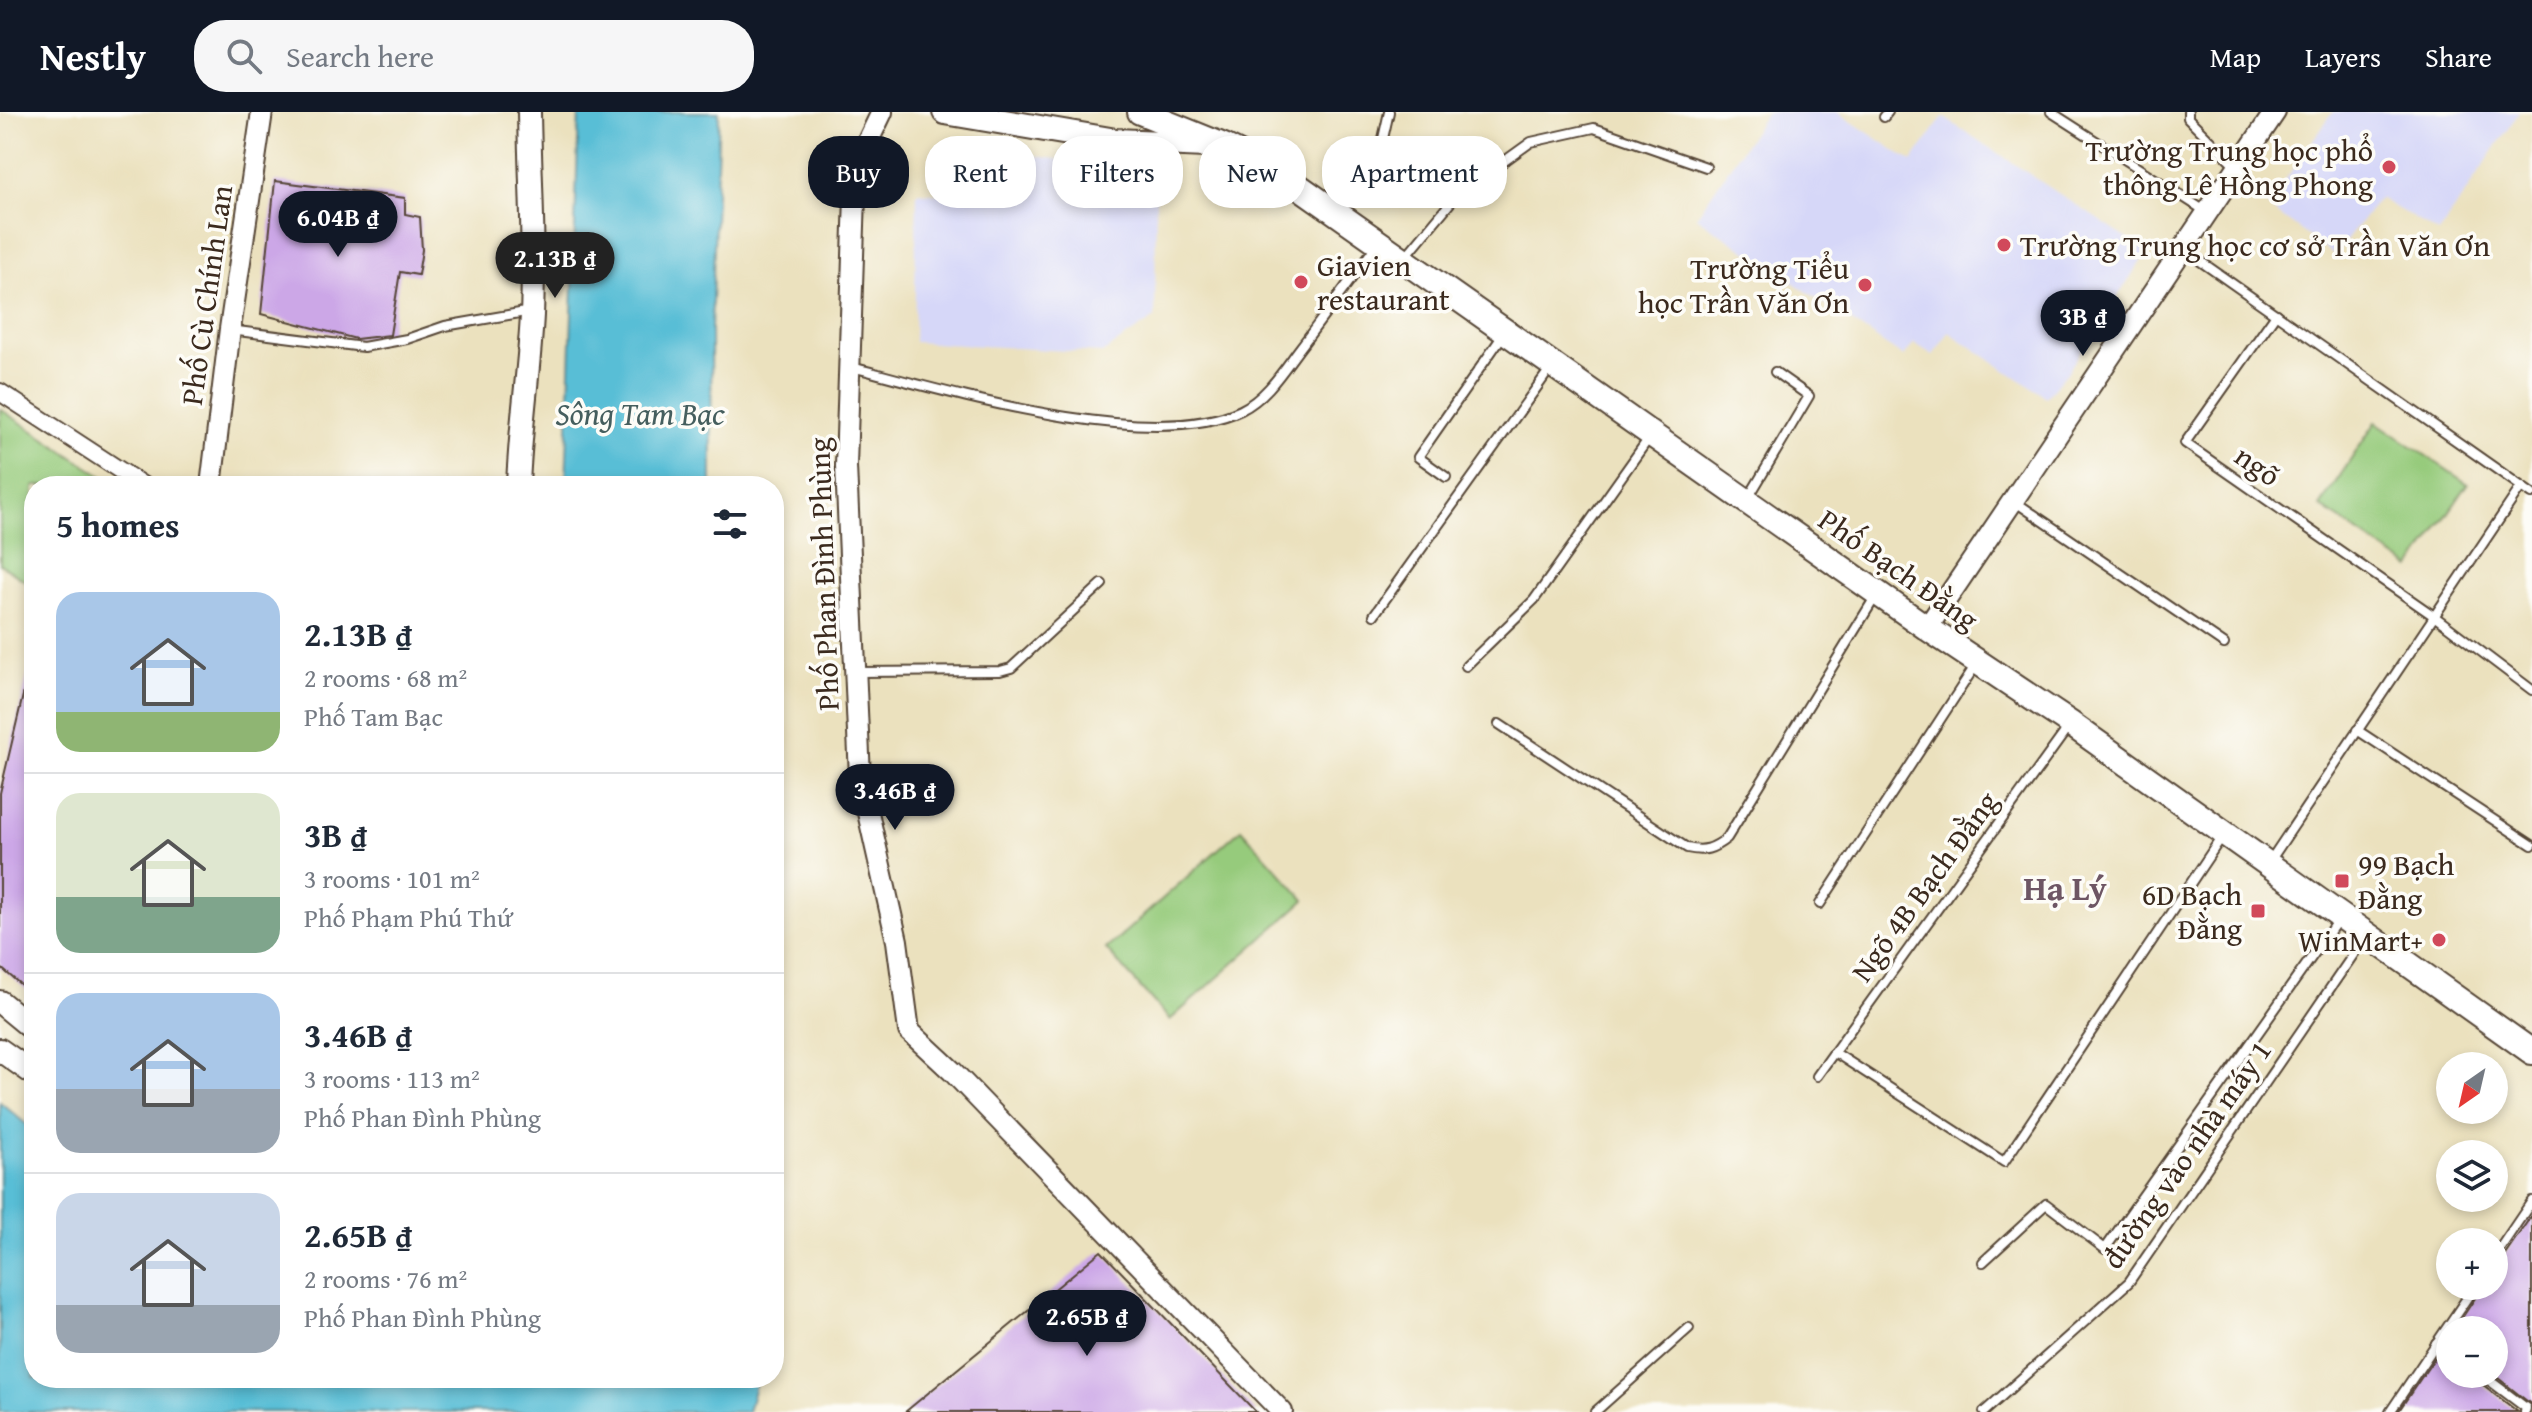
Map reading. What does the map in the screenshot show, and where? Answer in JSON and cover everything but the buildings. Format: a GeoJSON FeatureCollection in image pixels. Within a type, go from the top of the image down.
{"type":"FeatureCollection","features":[{"type":"Feature","properties":{"kind":"main road"},"geometry":{"type":"LineString","coordinates":[[518,476],[532,311],[529,112]]}},
{"type":"Feature","properties":{"kind":"main road","name":"Phố Bạch Đằng"},"geometry":{"type":"LineString","coordinates":[[945,112],[1116,141],[1199,145]]}},
{"type":"Feature","properties":{"kind":"main road","name":"Phố Bạch Đằng"},"geometry":{"type":"LineString","coordinates":[[1140,112],[1199,136]]}},
{"type":"Feature","properties":{"kind":"main road","name":"Phố Bạch Đằng"},"geometry":{"type":"LineString","coordinates":[[1177,112],[1210,136]]}},
{"type":"Feature","properties":{"kind":"main road","name":"Phố Bạch Đằng"},"geometry":{"type":"LineString","coordinates":[[1306,191],[1927,628],[2071,724],[2532,1052]]}},
{"type":"Feature","properties":{"kind":"main road"},"geometry":{"type":"LineString","coordinates":[[0,1002],[24,1022]]}},
{"type":"Feature","properties":{"kind":"main road"},"geometry":{"type":"LineString","coordinates":[[0,1050],[24,1067]]}},
{"type":"Feature","properties":{"kind":"street","name":"Phố Cù Chính Lan"},"geometry":{"type":"LineString","coordinates":[[212,476],[262,112]]}},
{"type":"Feature","properties":{"kind":"street","name":"Phố Phan Đình Phùng"},"geometry":{"type":"LineString","coordinates":[[882,112],[856,166],[846,466],[860,777],[897,941],[909,1031],[963,1082],[1282,1412]]}},
{"type":"Feature","properties":{"kind":"street"},"geometry":{"type":"LineString","coordinates":[[1927,628],[2275,112]]}},
{"type":"Feature","properties":{"kind":"street"},"geometry":{"type":"LineString","coordinates":[[0,392],[129,476]]}},
{"type":"Feature","properties":{"kind":"lane"},"geometry":{"type":"LineString","coordinates":[[1338,214],[1382,143],[1389,112]]}},
{"type":"Feature","properties":{"kind":"lane"},"geometry":{"type":"LineString","coordinates":[[2051,112],[2208,212]]}},
{"type":"Feature","properties":{"kind":"lane"},"geometry":{"type":"LineString","coordinates":[[2188,112],[2188,118],[2238,167]]}},
{"type":"Feature","properties":{"kind":"lane"},"geometry":{"type":"LineString","coordinates":[[1403,259],[1456,196],[1531,142],[1594,128],[1706,167]]}},
{"type":"Feature","properties":{"kind":"lane"},"geometry":{"type":"LineString","coordinates":[[850,367],[964,396],[1107,423],[1197,424],[1241,410],[1268,390],[1379,242]]}},
{"type":"Feature","properties":{"kind":"lane"},"geometry":{"type":"LineString","coordinates":[[2183,249],[2532,494]]}},
{"type":"Feature","properties":{"kind":"lane"},"geometry":{"type":"LineString","coordinates":[[230,329],[363,347],[407,339],[445,326],[532,311]]}},
{"type":"Feature","properties":{"kind":"lane","name":"ngõ"},"geometry":{"type":"LineString","coordinates":[[2276,314],[2185,443],[2434,616],[2532,690]]}},
{"type":"Feature","properties":{"kind":"lane"},"geometry":{"type":"LineString","coordinates":[[1446,477],[1418,457],[1505,331]]}},
{"type":"Feature","properties":{"kind":"lane"},"geometry":{"type":"LineString","coordinates":[[1374,615],[1553,365]]}},
{"type":"Feature","properties":{"kind":"lane"},"geometry":{"type":"LineString","coordinates":[[1747,501],[1809,396],[1775,372]]}},
{"type":"Feature","properties":{"kind":"lane"},"geometry":{"type":"LineString","coordinates":[[1466,666],[1534,600],[1652,434]]}},
{"type":"Feature","properties":{"kind":"lane"},"geometry":{"type":"LineString","coordinates":[[2268,864],[2521,487]]}},
{"type":"Feature","properties":{"kind":"lane"},"geometry":{"type":"LineString","coordinates":[[2014,500],[2224,644]]}},
{"type":"Feature","properties":{"kind":"lane"},"geometry":{"type":"LineString","coordinates":[[856,672],[1000,671],[1011,668],[1102,584]]}},
{"type":"Feature","properties":{"kind":"lane"},"geometry":{"type":"LineString","coordinates":[[1499,724],[1687,848],[1701,851],[1715,847],[1727,838],[1878,593]]}},
{"type":"Feature","properties":{"kind":"lane"},"geometry":{"type":"LineString","coordinates":[[1820,904],[1978,662]]}},
{"type":"Feature","properties":{"kind":"lane","name":"Ngõ 4B Bạch Đằng"},"geometry":{"type":"LineString","coordinates":[[1817,1076],[2071,724]]}},
{"type":"Feature","properties":{"kind":"lane"},"geometry":{"type":"LineString","coordinates":[[2357,730],[2532,845]]}},
{"type":"Feature","properties":{"kind":"lane"},"geometry":{"type":"LineString","coordinates":[[1834,1052],[2004,1162],[2223,834]]}},
{"type":"Feature","properties":{"kind":"lane"},"geometry":{"type":"LineString","coordinates":[[1983,1262],[2046,1204],[2105,1249],[2340,916]]}},
{"type":"Feature","properties":{"kind":"lane","name":"đường vào nhà máy 1"},"geometry":{"type":"LineString","coordinates":[[1984,1412],[2129,1282],[2367,935]]}},
{"type":"Feature","properties":{"kind":"lane"},"geometry":{"type":"LineString","coordinates":[[2508,1236],[2532,1201]]}},
{"type":"Feature","properties":{"kind":"lane"},"geometry":{"type":"LineString","coordinates":[[1595,1412],[1689,1328]]}},
{"type":"Feature","properties":{"kind":"lane"},"geometry":{"type":"LineString","coordinates":[[2390,1412],[2436,1343]]}},
{"type":"Feature","properties":{"kind":"lane"},"geometry":{"type":"LineString","coordinates":[[2501,1388],[2526,1408],[2525,1412]]}},
{"type":"Feature","properties":{"kind":"shaded area"},"geometry":{"type":"Polygon","coordinates":[[[1767,112],[1837,112],[1912,162],[1943,117],[2147,252],[2066,374],[2046,397],[1949,332],[1933,355],[1914,343],[1904,357],[1696,217],[1767,112]]]}},
{"type":"Feature","properties":{"kind":"shaded area","name":"Trường Trung học phổ thông Lê Hồng Phong"},"geometry":{"type":"Polygon","coordinates":[[[2333,112],[2519,112],[2439,233],[2379,198],[2335,255],[2267,206],[2333,112]]]}},
{"type":"Feature","properties":{"kind":"shaded area"},"geometry":{"type":"Polygon","coordinates":[[[1036,156],[1052,159],[1052,208],[1156,208],[1155,318],[1102,353],[914,342],[917,192],[925,193],[925,208],[1036,208],[1036,156]]]}},
{"type":"Feature","properties":{"kind":"green space"},"geometry":{"type":"Polygon","coordinates":[[[0,409],[102,476],[24,476],[24,580],[0,564],[0,409]]]}},
{"type":"Feature","properties":{"kind":"green space"},"geometry":{"type":"Polygon","coordinates":[[[2376,422],[2468,484],[2411,568],[2320,506],[2376,422]]]}},
{"type":"Feature","properties":{"kind":"green space"},"geometry":{"type":"Polygon","coordinates":[[[1241,829],[1305,900],[1170,1020],[1106,949],[1241,829]]]}},
{"type":"Feature","properties":{"kind":"water","name":"Sông Tam Bạc"},"geometry":{"type":"Polygon","coordinates":[[[579,112],[719,112],[711,330],[712,476],[566,476],[579,112]]]}},
{"type":"Feature","properties":{"kind":"water"},"geometry":{"type":"Polygon","coordinates":[[[0,1102],[24,1122],[24,1388],[754,1388],[748,1412],[0,1412],[0,1102]]]}},
{"type":"Feature","properties":{"kind":"place","name":"Trường Trung học phổ thông Lê Hồng Phong"},"geometry":{"type":"Point","coordinates":[2389,167]}},
{"type":"Feature","properties":{"kind":"place","name":"Trường Trung học cơ sở Trần Văn Ơn"},"geometry":{"type":"Point","coordinates":[2004,245]}},
{"type":"Feature","properties":{"kind":"place","name":"Giavien restaurant"},"geometry":{"type":"Point","coordinates":[1301,282]}},
{"type":"Feature","properties":{"kind":"place","name":"Trường Tiểu học Trần Văn Ơn"},"geometry":{"type":"Point","coordinates":[1865,285]}},
{"type":"Feature","properties":{"kind":"place","name":"99 Bạch Đằng"},"geometry":{"type":"Point","coordinates":[2342,881]}},
{"type":"Feature","properties":{"kind":"place","name":"6D Bạch Đằng"},"geometry":{"type":"Point","coordinates":[2258,911]}},
{"type":"Feature","properties":{"kind":"place","name":"WinMart+"},"geometry":{"type":"Point","coordinates":[2439,940]}},
{"type":"Feature","properties":{"kind":"district","name":"Hạ Lý"},"geometry":{"type":"Point","coordinates":[2065,887]}}]}
